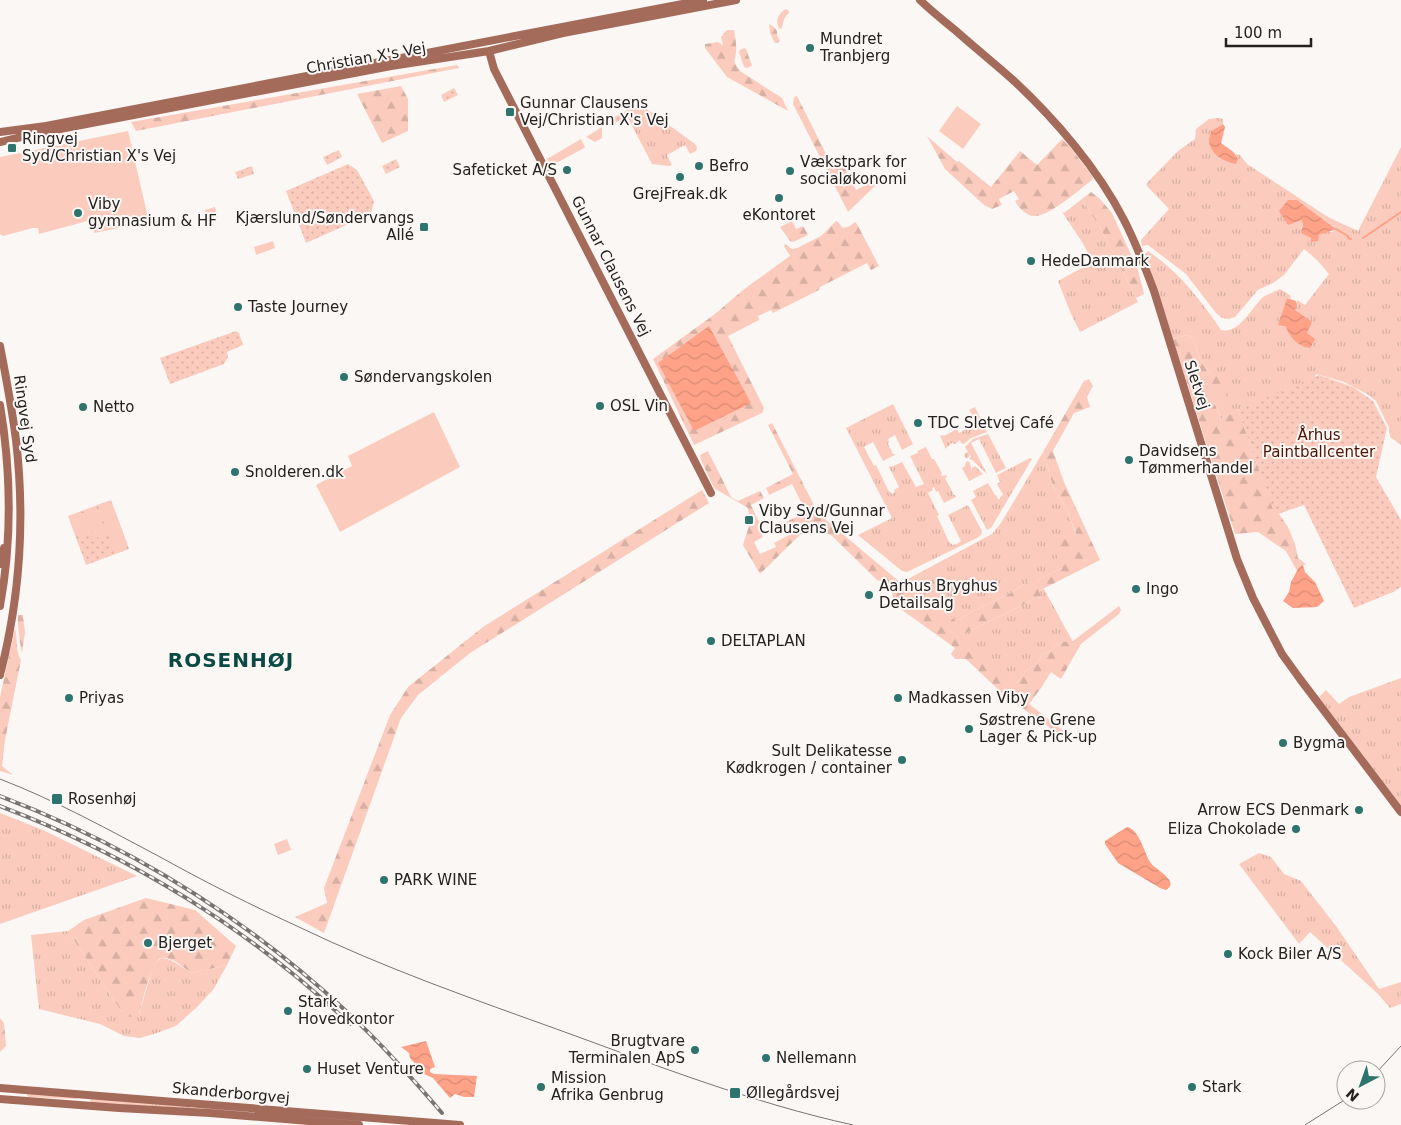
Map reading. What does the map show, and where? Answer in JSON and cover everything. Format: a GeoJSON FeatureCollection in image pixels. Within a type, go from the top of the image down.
{"type":"FeatureCollection","features":[{"type":"Feature","properties":{"kind":"main road","name":"Christian X's Vej"},"geometry":{"type":"LineString","coordinates":[[0,132],[65,122],[703,0]]}},
{"type":"Feature","properties":{"kind":"main road","name":"Christian X's Vej"},"geometry":{"type":"LineString","coordinates":[[0,142],[381,68],[489,51],[563,33],[736,0]]}},
{"type":"Feature","properties":{"kind":"main road","name":"Sletvej"},"geometry":{"type":"LineString","coordinates":[[920,0],[1006,74],[1040,107],[1073,144],[1113,199],[1139,250],[1154,291],[1237,559],[1252,598],[1282,654],[1401,812]]}},
{"type":"Feature","properties":{"kind":"main road"},"geometry":{"type":"LineString","coordinates":[[476,43],[484,46],[489,51],[494,45],[561,27]]}},
{"type":"Feature","properties":{"kind":"main road","name":"Gunnar Clausens Vej"},"geometry":{"type":"LineString","coordinates":[[489,51],[494,69],[711,493]]}},
{"type":"Feature","properties":{"kind":"main road","name":"Ringvej Syd"},"geometry":{"type":"LineString","coordinates":[[0,346],[16,442],[20,541],[16,591],[0,675]]}},
{"type":"Feature","properties":{"kind":"main road"},"geometry":{"type":"LineString","coordinates":[[0,405],[10,402]]}},
{"type":"Feature","properties":{"kind":"main road","name":"Ringvej Syd"},"geometry":{"type":"LineString","coordinates":[[0,405],[7,464],[9,529],[0,606]]}},
{"type":"Feature","properties":{"kind":"main road"},"geometry":{"type":"LineString","coordinates":[[0,564],[9,529]]}},
{"type":"Feature","properties":{"kind":"main road","name":"Skanderborgvej"},"geometry":{"type":"LineString","coordinates":[[0,1088],[460,1125]]}},
{"type":"Feature","properties":{"kind":"main road","name":"Skanderborgvej"},"geometry":{"type":"LineString","coordinates":[[0,1099],[359,1125]]}},
{"type":"Feature","properties":{"kind":"green space"},"geometry":{"type":"Polygon","coordinates":[[[786,9],[789,13],[781,29],[777,20],[779,15],[786,9]]]}},
{"type":"Feature","properties":{"kind":"green space"},"geometry":{"type":"Polygon","coordinates":[[[769,24],[777,31],[780,41],[778,43],[775,43],[770,33],[769,24]]]}},
{"type":"Feature","properties":{"kind":"green space"},"geometry":{"type":"Polygon","coordinates":[[[727,30],[734,30],[735,61],[740,71],[782,98],[788,111],[727,77],[705,48],[705,44],[718,42],[723,45],[721,37],[727,30]]]}},
{"type":"Feature","properties":{"kind":"green space"},"geometry":{"type":"Polygon","coordinates":[[[744,48],[752,66],[747,68],[744,67],[739,52],[744,48]]]}},
{"type":"Feature","properties":{"kind":"green space"},"geometry":{"type":"Polygon","coordinates":[[[457,65],[459,68],[136,131],[131,122],[457,65]]]}},
{"type":"Feature","properties":{"kind":"green space"},"geometry":{"type":"Polygon","coordinates":[[[401,86],[408,99],[408,131],[382,143],[357,94],[401,86]]]}},
{"type":"Feature","properties":{"kind":"green space"},"geometry":{"type":"Polygon","coordinates":[[[454,88],[458,95],[444,102],[441,95],[454,88]]]}},
{"type":"Feature","properties":{"kind":"green space"},"geometry":{"type":"Polygon","coordinates":[[[797,96],[830,162],[839,157],[856,190],[875,180],[877,184],[848,212],[793,104],[794,97],[797,96]]]}},
{"type":"Feature","properties":{"kind":"green space"},"geometry":{"type":"Polygon","coordinates":[[[640,104],[695,144],[697,147],[696,151],[690,154],[685,145],[667,155],[672,165],[652,164],[627,116],[610,126],[608,121],[640,104]]]}},
{"type":"Feature","properties":{"kind":"green space"},"geometry":{"type":"Polygon","coordinates":[[[957,106],[981,124],[963,149],[939,131],[957,106]]]}},
{"type":"Feature","properties":{"kind":"green space"},"geometry":{"type":"Polygon","coordinates":[[[1209,119],[1223,119],[1223,124],[1211,131],[1209,139],[1238,159],[1236,154],[1240,155],[1247,164],[1328,217],[1358,231],[1401,147],[1401,445],[1390,437],[1389,428],[1376,401],[1344,382],[1316,374],[1312,383],[1238,410],[1221,419],[1214,401],[1211,373],[1200,360],[1194,339],[1188,335],[1173,339],[1145,254],[1148,251],[1179,277],[1221,330],[1227,330],[1239,325],[1262,298],[1280,289],[1290,295],[1291,299],[1287,298],[1281,326],[1307,333],[1294,310],[1297,300],[1305,305],[1329,274],[1304,249],[1284,275],[1258,290],[1235,317],[1229,319],[1222,318],[1186,274],[1148,245],[1142,246],[1141,240],[1169,209],[1146,185],[1178,151],[1195,139],[1196,129],[1209,119]],[[1297,200],[1303,224],[1301,228],[1311,238],[1311,241],[1324,232],[1332,232],[1336,229],[1297,200]]]}},
{"type":"Feature","properties":{"kind":"green space"},"geometry":{"type":"Polygon","coordinates":[[[602,127],[602,138],[595,142],[586,137],[602,127]]]}},
{"type":"Feature","properties":{"kind":"green space"},"geometry":{"type":"Polygon","coordinates":[[[128,131],[149,222],[94,233],[91,220],[39,234],[38,228],[33,228],[3,236],[0,234],[0,157],[128,131]]]}},
{"type":"Feature","properties":{"kind":"green space"},"geometry":{"type":"Polygon","coordinates":[[[927,136],[957,162],[959,161],[991,187],[1020,151],[1037,165],[1062,139],[1093,177],[1092,180],[1065,201],[1042,215],[1033,216],[1024,212],[1015,201],[1019,199],[1014,191],[999,199],[1002,205],[992,209],[984,205],[945,169],[927,136]]]}},
{"type":"Feature","properties":{"kind":"green space"},"geometry":{"type":"Polygon","coordinates":[[[581,139],[584,148],[551,166],[547,159],[581,139]]]}},
{"type":"Feature","properties":{"kind":"green space"},"geometry":{"type":"Polygon","coordinates":[[[339,150],[342,157],[327,165],[323,157],[339,150]]]}},
{"type":"Feature","properties":{"kind":"green space"},"geometry":{"type":"Polygon","coordinates":[[[396,159],[400,167],[386,174],[382,166],[396,159]]]}},
{"type":"Feature","properties":{"kind":"green space"},"geometry":{"type":"Polygon","coordinates":[[[348,164],[357,170],[374,201],[371,214],[306,243],[286,191],[348,164]]]}},
{"type":"Feature","properties":{"kind":"green space"},"geometry":{"type":"Polygon","coordinates":[[[252,166],[254,174],[238,179],[235,172],[252,166]]]}},
{"type":"Feature","properties":{"kind":"green space"},"geometry":{"type":"Polygon","coordinates":[[[1091,192],[1112,213],[1138,270],[1144,294],[1136,298],[1102,231],[1082,199],[1091,192]]]}},
{"type":"Feature","properties":{"kind":"green space"},"geometry":{"type":"Polygon","coordinates":[[[1082,199],[1102,231],[1138,302],[1080,332],[1058,281],[1093,262],[1062,212],[1064,213],[1082,199]]]}},
{"type":"Feature","properties":{"kind":"green space"},"geometry":{"type":"Polygon","coordinates":[[[215,207],[218,217],[207,220],[205,210],[215,207]]]}},
{"type":"Feature","properties":{"kind":"green space"},"geometry":{"type":"Polygon","coordinates":[[[792,221],[796,229],[803,226],[808,235],[793,242],[790,241],[780,227],[792,221]]]}},
{"type":"Feature","properties":{"kind":"green space"},"geometry":{"type":"Polygon","coordinates":[[[836,221],[843,228],[855,222],[857,224],[879,266],[871,270],[867,263],[773,313],[771,310],[758,316],[759,320],[728,336],[764,408],[762,413],[694,445],[653,359],[790,256],[784,246],[785,244],[792,249],[797,248],[821,236],[836,221]]]}},
{"type":"Feature","properties":{"kind":"green space"},"geometry":{"type":"Polygon","coordinates":[[[273,241],[275,248],[256,255],[254,247],[273,241]]]}},
{"type":"Feature","properties":{"kind":"green space"},"geometry":{"type":"Polygon","coordinates":[[[236,331],[239,333],[243,345],[227,352],[228,357],[224,364],[170,384],[160,358],[236,331]]]}},
{"type":"Feature","properties":{"kind":"green space"},"geometry":{"type":"Polygon","coordinates":[[[1188,335],[1194,339],[1200,360],[1211,373],[1216,371],[1229,386],[1227,398],[1214,402],[1221,419],[1238,410],[1275,514],[1279,514],[1288,527],[1298,558],[1306,564],[1299,567],[1297,571],[1286,551],[1258,532],[1235,534],[1173,339],[1188,335]]]}},
{"type":"Feature","properties":{"kind":"green space","name":"Århus Paintballcenter"},"geometry":{"type":"Polygon","coordinates":[[[1319,375],[1353,387],[1373,401],[1387,428],[1376,477],[1401,520],[1401,587],[1354,608],[1304,505],[1275,515],[1238,410],[1319,375]]]}},
{"type":"Feature","properties":{"kind":"green space"},"geometry":{"type":"Polygon","coordinates":[[[1089,379],[1093,386],[1087,397],[1090,407],[1074,413],[1053,451],[1064,482],[1100,560],[1039,591],[1041,596],[962,635],[977,645],[1017,683],[1043,654],[1062,642],[1073,641],[1119,606],[1121,610],[1119,614],[1081,644],[1061,679],[1051,672],[1029,704],[1073,738],[1070,742],[1005,696],[966,659],[955,659],[951,654],[955,648],[895,605],[890,585],[877,580],[832,536],[818,528],[808,527],[760,574],[743,545],[750,523],[748,508],[714,488],[701,460],[700,455],[708,451],[731,497],[738,501],[760,491],[764,498],[751,505],[760,524],[757,526],[763,537],[754,542],[760,554],[776,547],[774,543],[789,535],[784,523],[806,512],[792,484],[769,495],[766,488],[793,474],[768,425],[772,423],[816,509],[826,520],[901,583],[909,583],[957,622],[969,613],[1011,593],[1031,580],[1037,580],[1062,568],[1051,542],[1076,534],[1067,509],[1054,489],[1043,452],[1084,381],[1089,379]]]}},
{"type":"Feature","properties":{"kind":"green space"},"geometry":{"type":"Polygon","coordinates":[[[893,404],[913,444],[902,450],[895,435],[888,439],[888,444],[895,455],[883,461],[873,442],[864,447],[874,466],[876,465],[888,490],[892,494],[899,487],[889,467],[902,462],[916,487],[924,484],[910,456],[926,447],[942,476],[946,475],[947,477],[945,478],[956,497],[944,503],[934,487],[928,493],[949,542],[953,545],[961,541],[948,515],[968,505],[982,531],[981,535],[977,538],[907,572],[902,571],[858,535],[892,518],[846,428],[893,404]]]}},
{"type":"Feature","properties":{"kind":"green space"},"geometry":{"type":"Polygon","coordinates":[[[975,407],[987,432],[971,438],[964,444],[960,440],[955,444],[952,443],[945,449],[940,436],[944,436],[957,429],[959,433],[974,425],[970,418],[973,416],[969,410],[975,407]]]}},
{"type":"Feature","properties":{"kind":"green space"},"geometry":{"type":"Polygon","coordinates":[[[434,412],[460,467],[340,532],[316,485],[352,466],[348,456],[434,412]]]}},
{"type":"Feature","properties":{"kind":"green space"},"geometry":{"type":"Polygon","coordinates":[[[988,434],[1006,468],[996,473],[979,439],[971,443],[987,474],[969,459],[971,457],[970,454],[968,458],[964,456],[968,452],[965,447],[973,439],[988,434]]]}},
{"type":"Feature","properties":{"kind":"green space"},"geometry":{"type":"Polygon","coordinates":[[[1043,452],[1054,489],[1067,509],[1076,535],[1062,568],[1037,580],[1031,580],[1011,593],[969,613],[957,622],[906,580],[992,534],[1001,523],[1043,452]]]}},
{"type":"Feature","properties":{"kind":"green space"},"geometry":{"type":"Polygon","coordinates":[[[1030,458],[1032,459],[991,528],[987,530],[971,500],[976,497],[973,491],[988,483],[998,499],[1000,499],[1003,495],[997,484],[1000,482],[997,475],[1030,458]]]}},
{"type":"Feature","properties":{"kind":"green space"},"geometry":{"type":"Polygon","coordinates":[[[966,462],[970,463],[972,472],[972,468],[975,466],[983,474],[969,481],[962,468],[966,462]]]}},
{"type":"Feature","properties":{"kind":"green space"},"geometry":{"type":"Polygon","coordinates":[[[702,490],[709,503],[470,653],[418,695],[401,718],[324,933],[295,917],[327,903],[324,888],[390,715],[408,687],[483,627],[702,490]]]}},
{"type":"Feature","properties":{"kind":"green space"},"geometry":{"type":"Polygon","coordinates":[[[111,500],[129,549],[86,565],[68,516],[111,500]]]}},
{"type":"Feature","properties":{"kind":"green space"},"geometry":{"type":"Polygon","coordinates":[[[106,503],[113,507],[127,543],[126,548],[121,552],[114,549],[100,511],[106,503]]]}},
{"type":"Feature","properties":{"kind":"green space"},"geometry":{"type":"Polygon","coordinates":[[[97,509],[107,534],[94,539],[85,513],[97,509]]]}},
{"type":"Feature","properties":{"kind":"green space"},"geometry":{"type":"Polygon","coordinates":[[[78,513],[84,513],[90,531],[82,536],[77,536],[70,518],[78,513]]]}},
{"type":"Feature","properties":{"kind":"green space"},"geometry":{"type":"Polygon","coordinates":[[[1044,589],[1073,642],[1062,642],[1043,654],[1017,683],[962,635],[1041,596],[1039,591],[1044,589]]]}},
{"type":"Feature","properties":{"kind":"green space"},"geometry":{"type":"Polygon","coordinates":[[[18,615],[23,615],[25,632],[22,653],[19,634],[18,615]]]}},
{"type":"Feature","properties":{"kind":"green space"},"geometry":{"type":"Polygon","coordinates":[[[15,628],[18,653],[21,660],[5,740],[2,766],[13,775],[0,771],[0,697],[15,628]]]}},
{"type":"Feature","properties":{"kind":"green space"},"geometry":{"type":"Polygon","coordinates":[[[1401,678],[1401,806],[1319,697],[1326,690],[1339,704],[1349,697],[1401,678]]]}},
{"type":"Feature","properties":{"kind":"green space"},"geometry":{"type":"Polygon","coordinates":[[[0,813],[43,830],[137,876],[0,924],[0,813]]]}},
{"type":"Feature","properties":{"kind":"green space"},"geometry":{"type":"Polygon","coordinates":[[[287,839],[291,850],[278,855],[274,844],[287,839]]]}},
{"type":"Feature","properties":{"kind":"green space"},"geometry":{"type":"Polygon","coordinates":[[[1259,853],[1271,857],[1284,874],[1301,881],[1336,926],[1379,989],[1401,982],[1401,1004],[1390,1008],[1378,994],[1310,932],[1299,944],[1239,864],[1259,853]]]}},
{"type":"Feature","properties":{"kind":"green space"},"geometry":{"type":"Polygon","coordinates":[[[146,898],[195,910],[236,946],[227,965],[193,973],[170,959],[159,959],[150,976],[139,1014],[130,1017],[121,1011],[68,931],[84,920],[146,898]]]}},
{"type":"Feature","properties":{"kind":"green space"},"geometry":{"type":"Polygon","coordinates":[[[68,931],[121,1011],[139,1014],[153,967],[162,958],[171,960],[193,973],[227,965],[213,990],[176,1026],[140,1038],[124,1036],[100,1024],[39,1009],[31,935],[68,931]]]}},
{"type":"Feature","properties":{"kind":"green space"},"geometry":{"type":"Polygon","coordinates":[[[0,1018],[4,1023],[6,1046],[0,1052],[0,1018]]]}},
{"type":"Feature","properties":{"kind":"green space"},"geometry":{"type":"Polygon","coordinates":[[[27,1093],[77,1097],[77,1099],[29,1097],[27,1093]]]}},
{"type":"Feature","properties":{"kind":"green space"},"geometry":{"type":"Polygon","coordinates":[[[90,1098],[190,1106],[190,1108],[91,1103],[90,1098]]]}},
{"type":"Feature","properties":{"kind":"water"},"geometry":{"type":"Polygon","coordinates":[[[1223,124],[1225,127],[1221,143],[1236,156],[1238,159],[1236,164],[1214,153],[1210,144],[1211,131],[1223,124]]]}},
{"type":"Feature","properties":{"kind":"water"},"geometry":{"type":"Polygon","coordinates":[[[1288,200],[1297,200],[1336,229],[1319,235],[1318,241],[1311,242],[1311,238],[1301,233],[1303,224],[1301,220],[1288,225],[1279,211],[1288,200]]]}},
{"type":"Feature","properties":{"kind":"water"},"geometry":{"type":"Polygon","coordinates":[[[1287,298],[1296,301],[1295,310],[1312,322],[1307,333],[1315,339],[1310,348],[1298,344],[1286,327],[1278,325],[1287,298]]]}},
{"type":"Feature","properties":{"kind":"water"},"geometry":{"type":"Polygon","coordinates":[[[709,326],[751,403],[694,431],[658,363],[709,326]]]}},
{"type":"Feature","properties":{"kind":"water"},"geometry":{"type":"Polygon","coordinates":[[[1303,565],[1305,572],[1315,582],[1324,601],[1317,607],[1293,608],[1283,601],[1289,592],[1291,582],[1299,567],[1303,565]]]}},
{"type":"Feature","properties":{"kind":"water"},"geometry":{"type":"Polygon","coordinates":[[[1127,827],[1138,836],[1150,862],[1169,879],[1170,887],[1166,890],[1118,863],[1105,844],[1105,841],[1127,827]]]}},
{"type":"Feature","properties":{"kind":"water"},"geometry":{"type":"Polygon","coordinates":[[[426,1041],[435,1067],[430,1069],[430,1072],[434,1074],[477,1076],[474,1097],[464,1097],[455,1094],[450,1098],[433,1078],[424,1074],[410,1058],[409,1053],[401,1047],[426,1041]]]}},
{"type":"Feature","properties":{"kind":"waterway"},"geometry":{"type":"LineString","coordinates":[[1363,238],[1401,212]]}},
{"type":"Feature","properties":{"kind":"waterway"},"geometry":{"type":"LineString","coordinates":[[1336,229],[1351,239]]}},
{"type":"Feature","properties":{"kind":"tram line"},"geometry":{"type":"LineString","coordinates":[[0,779],[82,816],[265,911],[331,942],[396,969],[706,1083],[779,1106],[853,1125]]}},
{"type":"Feature","properties":{"kind":"tram line"},"geometry":{"type":"LineString","coordinates":[[1386,1062],[1401,1046]]}},
{"type":"Feature","properties":{"kind":"tram line"},"geometry":{"type":"LineString","coordinates":[[1305,1125],[1336,1105]]}},
{"type":"Feature","properties":{"kind":"railway"},"geometry":{"type":"LineString","coordinates":[[0,796],[94,837],[139,861],[226,915],[267,945],[346,1011],[396,1061],[442,1113]]}},
{"type":"Feature","properties":{"kind":"railway"},"geometry":{"type":"LineString","coordinates":[[0,806],[95,847],[141,871],[186,898],[229,926],[271,957],[312,989],[350,1024]]}},
{"type":"Feature","properties":{"kind":"place","name":"Mundret Tranbjerg"},"geometry":{"type":"Point","coordinates":[810,48]}},
{"type":"Feature","properties":{"kind":"place","name":"Gunnar Clausens Vej/Christian X's Vej"},"geometry":{"type":"Point","coordinates":[510,112]}},
{"type":"Feature","properties":{"kind":"place","name":"Ringvej Syd/Christian X's Vej"},"geometry":{"type":"Point","coordinates":[12,148]}},
{"type":"Feature","properties":{"kind":"place","name":"Befro"},"geometry":{"type":"Point","coordinates":[699,166]}},
{"type":"Feature","properties":{"kind":"place","name":"Safeticket A/S"},"geometry":{"type":"Point","coordinates":[567,170]}},
{"type":"Feature","properties":{"kind":"place","name":"Vækstpark for socialøkonomi"},"geometry":{"type":"Point","coordinates":[790,171]}},
{"type":"Feature","properties":{"kind":"place","name":"GrejFreak.dk"},"geometry":{"type":"Point","coordinates":[680,177]}},
{"type":"Feature","properties":{"kind":"place","name":"eKontoret"},"geometry":{"type":"Point","coordinates":[779,198]}},
{"type":"Feature","properties":{"kind":"place","name":"Viby gymnasium & HF"},"geometry":{"type":"Point","coordinates":[78,213]}},
{"type":"Feature","properties":{"kind":"place","name":"Kjærslund/Søndervangs Allé"},"geometry":{"type":"Point","coordinates":[424,227]}},
{"type":"Feature","properties":{"kind":"place","name":"HedeDanmark"},"geometry":{"type":"Point","coordinates":[1031,261]}},
{"type":"Feature","properties":{"kind":"place","name":"Taste Journey"},"geometry":{"type":"Point","coordinates":[238,307]}},
{"type":"Feature","properties":{"kind":"place","name":"Søndervangskolen"},"geometry":{"type":"Point","coordinates":[344,377]}},
{"type":"Feature","properties":{"kind":"place","name":"OSL Vin"},"geometry":{"type":"Point","coordinates":[600,406]}},
{"type":"Feature","properties":{"kind":"place","name":"Netto"},"geometry":{"type":"Point","coordinates":[83,407]}},
{"type":"Feature","properties":{"kind":"place","name":"TDC Sletvej Café"},"geometry":{"type":"Point","coordinates":[918,423]}},
{"type":"Feature","properties":{"kind":"place","name":"Davidsens Tømmerhandel"},"geometry":{"type":"Point","coordinates":[1129,460]}},
{"type":"Feature","properties":{"kind":"place","name":"Snolderen.dk"},"geometry":{"type":"Point","coordinates":[235,472]}},
{"type":"Feature","properties":{"kind":"place","name":"Viby Syd/Gunnar Clausens Vej"},"geometry":{"type":"Point","coordinates":[749,520]}},
{"type":"Feature","properties":{"kind":"place","name":"Ingo"},"geometry":{"type":"Point","coordinates":[1136,589]}},
{"type":"Feature","properties":{"kind":"place","name":"Aarhus Bryghus Detailsalg"},"geometry":{"type":"Point","coordinates":[869,595]}},
{"type":"Feature","properties":{"kind":"place","name":"DELTAPLAN"},"geometry":{"type":"Point","coordinates":[711,641]}},
{"type":"Feature","properties":{"kind":"place","name":"Priyas"},"geometry":{"type":"Point","coordinates":[69,698]}},
{"type":"Feature","properties":{"kind":"place","name":"Madkassen Viby"},"geometry":{"type":"Point","coordinates":[898,698]}},
{"type":"Feature","properties":{"kind":"place","name":"Søstrene Grene Lager & Pick-up"},"geometry":{"type":"Point","coordinates":[969,729]}},
{"type":"Feature","properties":{"kind":"place","name":"Bygma"},"geometry":{"type":"Point","coordinates":[1283,743]}},
{"type":"Feature","properties":{"kind":"place","name":"Sult Delikatesse Kødkrogen / container"},"geometry":{"type":"Point","coordinates":[902,760]}},
{"type":"Feature","properties":{"kind":"place","name":"Rosenhøj"},"geometry":{"type":"Point","coordinates":[57,799]}},
{"type":"Feature","properties":{"kind":"place","name":"Arrow ECS Denmark"},"geometry":{"type":"Point","coordinates":[1359,810]}},
{"type":"Feature","properties":{"kind":"place","name":"Eliza Chokolade"},"geometry":{"type":"Point","coordinates":[1296,829]}},
{"type":"Feature","properties":{"kind":"place","name":"PARK WINE"},"geometry":{"type":"Point","coordinates":[384,880]}},
{"type":"Feature","properties":{"kind":"place","name":"Bjerget"},"geometry":{"type":"Point","coordinates":[148,943]}},
{"type":"Feature","properties":{"kind":"place","name":"Kock Biler A/S"},"geometry":{"type":"Point","coordinates":[1228,954]}},
{"type":"Feature","properties":{"kind":"place","name":"Stark Hovedkontor"},"geometry":{"type":"Point","coordinates":[288,1011]}},
{"type":"Feature","properties":{"kind":"place","name":"Brugtvare Terminalen ApS"},"geometry":{"type":"Point","coordinates":[695,1050]}},
{"type":"Feature","properties":{"kind":"place","name":"Nellemann"},"geometry":{"type":"Point","coordinates":[766,1058]}},
{"type":"Feature","properties":{"kind":"place","name":"Huset Venture"},"geometry":{"type":"Point","coordinates":[307,1069]}},
{"type":"Feature","properties":{"kind":"place","name":"Mission Afrika Genbrug"},"geometry":{"type":"Point","coordinates":[541,1087]}},
{"type":"Feature","properties":{"kind":"place","name":"Stark"},"geometry":{"type":"Point","coordinates":[1192,1087]}},
{"type":"Feature","properties":{"kind":"place","name":"Øllegårdsvej"},"geometry":{"type":"Point","coordinates":[735,1093]}},
{"type":"Feature","properties":{"kind":"district","name":"ROSENHØJ"},"geometry":{"type":"Point","coordinates":[231,660]}}]}
